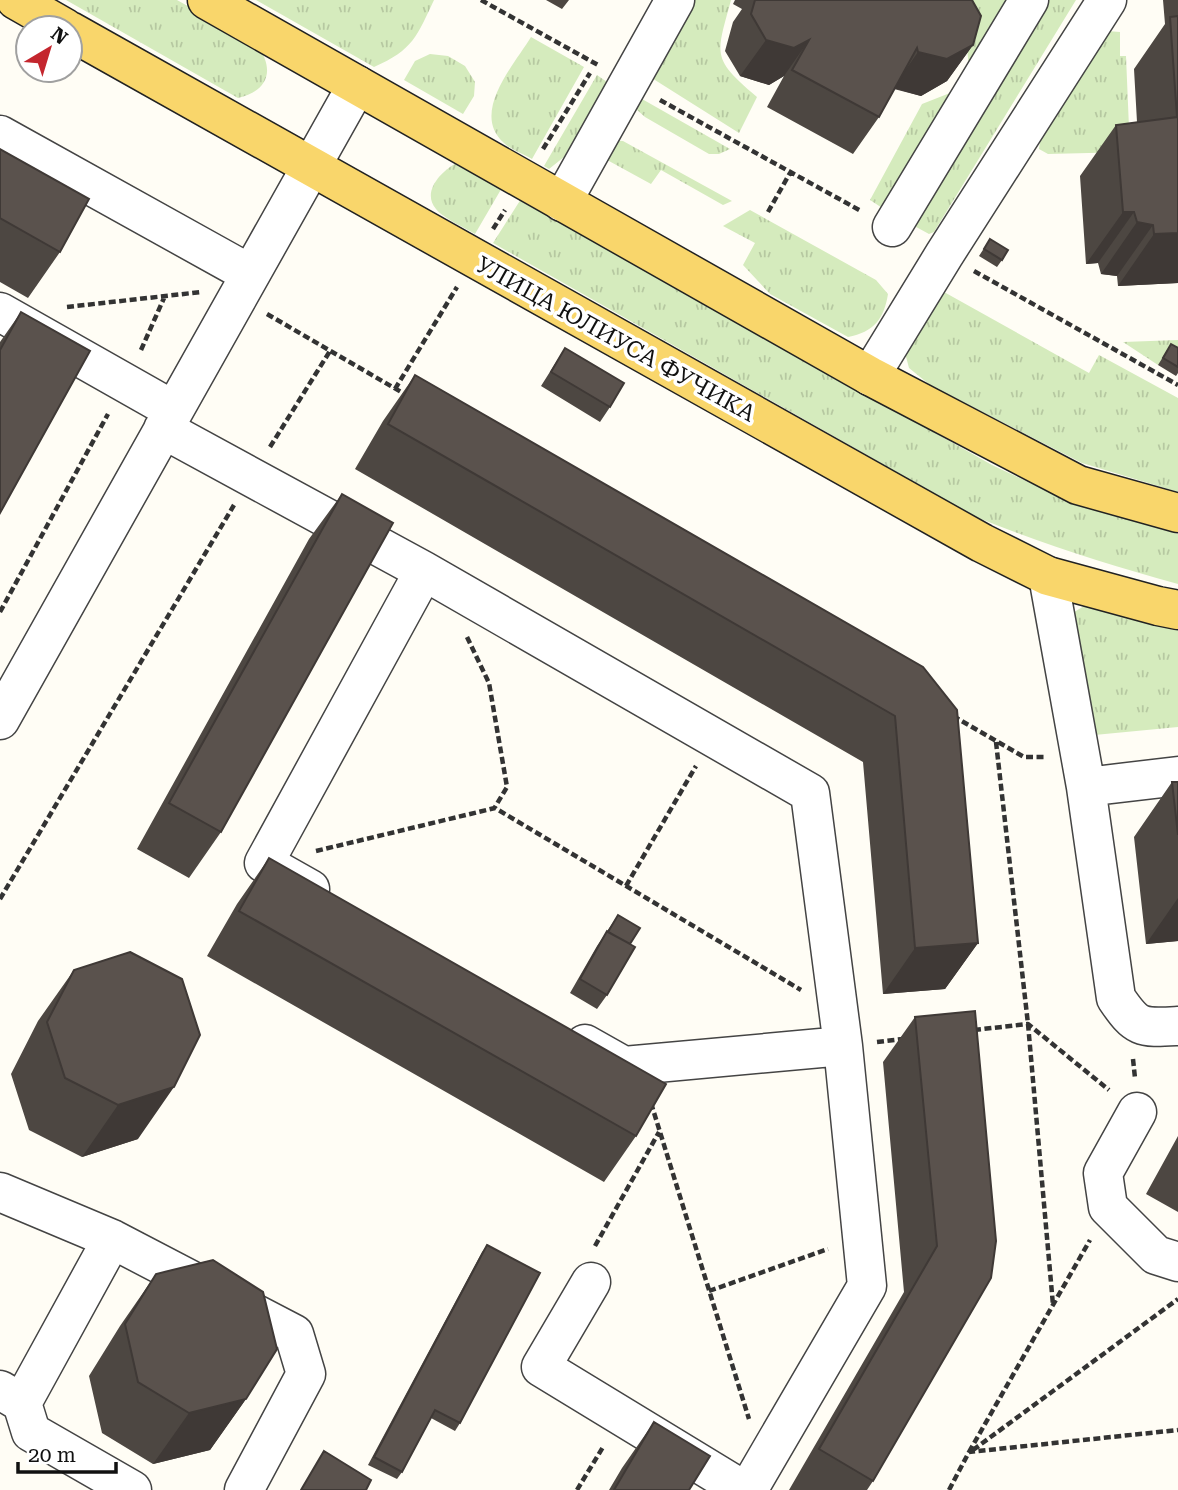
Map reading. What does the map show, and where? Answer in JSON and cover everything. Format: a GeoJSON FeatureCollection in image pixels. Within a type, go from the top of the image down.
{"type":"FeatureCollection","features":[{"type":"Feature","properties":{"kind":"main road"},"geometry":{"type":"LineString","coordinates":[[16,0],[40,14]]}},
{"type":"Feature","properties":{"kind":"main road"},"geometry":{"type":"LineString","coordinates":[[207,0],[870,376],[1078,485],[1178,513]]}},
{"type":"Feature","properties":{"kind":"main road","name":"УЛИЦА ЮЛИУСА ФУЧИКА"},"geometry":{"type":"LineString","coordinates":[[84,39],[971,537],[1048,576],[1178,610]]}},
{"type":"Feature","properties":{"kind":"street"},"geometry":{"type":"LineString","coordinates":[[562,202],[675,0]]}},
{"type":"Feature","properties":{"kind":"street"},"geometry":{"type":"LineString","coordinates":[[892,227],[1029,0]]}},
{"type":"Feature","properties":{"kind":"street"},"geometry":{"type":"LineString","coordinates":[[870,376],[1107,0]]}},
{"type":"Feature","properties":{"kind":"street"},"geometry":{"type":"LineString","coordinates":[[0,720],[357,85]]}},
{"type":"Feature","properties":{"kind":"street"},"geometry":{"type":"LineString","coordinates":[[0,135],[244,286]]}},
{"type":"Feature","properties":{"kind":"street"},"geometry":{"type":"LineString","coordinates":[[0,312],[125,383],[168,419],[251,477],[431,575],[810,793],[841,1029],[867,1286],[751,1481],[621,1416],[541,1367],[591,1282]]}},
{"type":"Feature","properties":{"kind":"street"},"geometry":{"type":"LineString","coordinates":[[336,904],[264,863],[431,575]]}},
{"type":"Feature","properties":{"kind":"street"},"geometry":{"type":"LineString","coordinates":[[1048,576],[1083,773],[1116,998],[1130,1020],[1148,1027],[1178,1026]]}},
{"type":"Feature","properties":{"kind":"street"},"geometry":{"type":"LineString","coordinates":[[1083,773],[1178,776]]}},
{"type":"Feature","properties":{"kind":"street"},"geometry":{"type":"LineString","coordinates":[[552,1025],[624,1066],[841,1029]]}},
{"type":"Feature","properties":{"kind":"street"},"geometry":{"type":"LineString","coordinates":[[1137,1112],[1103,1173],[1108,1207],[1156,1255],[1178,1262]]}},
{"type":"Feature","properties":{"kind":"street"},"geometry":{"type":"LineString","coordinates":[[0,1192],[112,1239],[294,1334],[306,1374],[244,1490]]}},
{"type":"Feature","properties":{"kind":"street"},"geometry":{"type":"LineString","coordinates":[[112,1239],[11,1396],[31,1432],[132,1490]]}},
{"type":"Feature","properties":{"kind":"path"},"geometry":{"type":"LineString","coordinates":[[481,0],[892,227]]}},
{"type":"Feature","properties":{"kind":"path"},"geometry":{"type":"LineString","coordinates":[[768,212],[790,173]]}},
{"type":"Feature","properties":{"kind":"path"},"geometry":{"type":"LineString","coordinates":[[944,255],[1178,385]]}},
{"type":"Feature","properties":{"kind":"path"},"geometry":{"type":"LineString","coordinates":[[57,308],[244,286],[330,351],[419,403]]}},
{"type":"Feature","properties":{"kind":"path"},"geometry":{"type":"LineString","coordinates":[[0,612],[125,383],[165,297]]}},
{"type":"Feature","properties":{"kind":"path"},"geometry":{"type":"LineString","coordinates":[[0,898],[251,477],[330,351]]}},
{"type":"Feature","properties":{"kind":"path"},"geometry":{"type":"LineString","coordinates":[[431,575],[489,683],[508,787],[495,808]]}},
{"type":"Feature","properties":{"kind":"path"},"geometry":{"type":"LineString","coordinates":[[947,713],[1024,757],[1083,773]]}},
{"type":"Feature","properties":{"kind":"path"},"geometry":{"type":"LineString","coordinates":[[626,886],[713,737]]}},
{"type":"Feature","properties":{"kind":"path"},"geometry":{"type":"LineString","coordinates":[[995,741],[1028,1024],[1053,1305]]}},
{"type":"Feature","properties":{"kind":"path"},"geometry":{"type":"LineString","coordinates":[[264,863],[495,808],[626,886],[841,1029],[909,1038]]}},
{"type":"Feature","properties":{"kind":"path"},"geometry":{"type":"LineString","coordinates":[[1130,1020],[1137,1112]]}},
{"type":"Feature","properties":{"kind":"path"},"geometry":{"type":"LineString","coordinates":[[962,1031],[1028,1024],[1137,1112]]}},
{"type":"Feature","properties":{"kind":"path"},"geometry":{"type":"LineString","coordinates":[[639,1064],[709,1291],[751,1481]]}},
{"type":"Feature","properties":{"kind":"path"},"geometry":{"type":"LineString","coordinates":[[591,1282],[587,1261],[660,1131]]}},
{"type":"Feature","properties":{"kind":"path"},"geometry":{"type":"LineString","coordinates":[[949,1490],[1108,1207]]}},
{"type":"Feature","properties":{"kind":"path"},"geometry":{"type":"LineString","coordinates":[[709,1291],[862,1237]]}},
{"type":"Feature","properties":{"kind":"path"},"geometry":{"type":"LineString","coordinates":[[969,1452],[1178,1299]]}},
{"type":"Feature","properties":{"kind":"path"},"geometry":{"type":"LineString","coordinates":[[577,1490],[621,1416]]}},
{"type":"Feature","properties":{"kind":"path"},"geometry":{"type":"LineString","coordinates":[[969,1452],[1178,1430]]}},
{"type":"Feature","properties":{"kind":"green space"},"geometry":{"type":"Polygon","coordinates":[[[66,0],[177,0],[257,45],[266,62],[266,78],[257,90],[238,98],[66,0]]]}},
{"type":"Feature","properties":{"kind":"green space"},"geometry":{"type":"Polygon","coordinates":[[[256,0],[434,0],[406,48],[374,67],[256,0]]]}},
{"type":"Feature","properties":{"kind":"green space"},"geometry":{"type":"Polygon","coordinates":[[[685,0],[731,0],[722,33],[721,55],[731,73],[757,97],[739,133],[647,75],[685,0]]]}},
{"type":"Feature","properties":{"kind":"green space"},"geometry":{"type":"Polygon","coordinates":[[[953,0],[1020,0],[893,215],[870,200],[922,104],[950,93],[969,70],[967,47],[953,0]]]}},
{"type":"Feature","properties":{"kind":"green space"},"geometry":{"type":"Polygon","coordinates":[[[1039,0],[1076,0],[934,232],[929,234],[907,222],[1039,0]]]}},
{"type":"Feature","properties":{"kind":"green space"},"geometry":{"type":"Polygon","coordinates":[[[1107,31],[1120,32],[1120,56],[1126,56],[1130,152],[1048,154],[1039,149],[1040,141],[1107,31]]]}},
{"type":"Feature","properties":{"kind":"green space"},"geometry":{"type":"Polygon","coordinates":[[[531,37],[584,67],[532,159],[504,143],[495,131],[491,118],[498,89],[531,37]]]}},
{"type":"Feature","properties":{"kind":"green space"},"geometry":{"type":"Polygon","coordinates":[[[430,54],[448,56],[465,66],[475,82],[474,96],[463,114],[404,80],[415,61],[430,54]]]}},
{"type":"Feature","properties":{"kind":"green space"},"geometry":{"type":"Polygon","coordinates":[[[597,75],[607,82],[564,157],[549,169],[544,166],[597,75]]]}},
{"type":"Feature","properties":{"kind":"green space"},"geometry":{"type":"Polygon","coordinates":[[[635,95],[730,149],[719,154],[709,154],[645,117],[636,109],[635,95]]]}},
{"type":"Feature","properties":{"kind":"green space"},"geometry":{"type":"Polygon","coordinates":[[[610,140],[623,141],[732,201],[723,205],[661,170],[651,184],[598,155],[610,140]]]}},
{"type":"Feature","properties":{"kind":"green space"},"geometry":{"type":"Polygon","coordinates":[[[457,163],[503,186],[475,234],[444,216],[432,202],[435,182],[457,163]]]}},
{"type":"Feature","properties":{"kind":"green space"},"geometry":{"type":"Polygon","coordinates":[[[521,199],[992,465],[1068,501],[1178,534],[1178,584],[1076,554],[976,517],[493,243],[521,199]]]}},
{"type":"Feature","properties":{"kind":"green space"},"geometry":{"type":"Polygon","coordinates":[[[750,210],[876,280],[888,294],[884,311],[876,323],[865,332],[848,337],[770,294],[743,265],[755,243],[723,226],[750,210]]]}},
{"type":"Feature","properties":{"kind":"green space"},"geometry":{"type":"Polygon","coordinates":[[[932,291],[944,292],[1089,373],[1099,355],[1178,398],[1178,492],[1082,463],[930,385],[909,368],[904,349],[932,291]]]}},
{"type":"Feature","properties":{"kind":"green space"},"geometry":{"type":"Polygon","coordinates":[[[1178,340],[1178,358],[1158,365],[1123,342],[1178,340]]]}},
{"type":"Feature","properties":{"kind":"green space"},"geometry":{"type":"Polygon","coordinates":[[[1089,603],[1178,625],[1178,727],[1084,736],[1071,614],[1089,603]]]}},
{"type":"Feature","properties":{"kind":"building"},"geometry":{"type":"Polygon","coordinates":[[[755,0],[972,0],[981,16],[973,45],[947,59],[918,52],[917,48],[879,117],[792,70],[809,40],[794,48],[766,40],[751,14],[755,0]]]}},
{"type":"Feature","properties":{"kind":"building"},"geometry":{"type":"Polygon","coordinates":[[[1178,16],[1178,233],[1154,234],[1153,225],[1137,222],[1134,212],[1123,212],[1116,125],[1177,117],[1170,17],[1178,16]]]}},
{"type":"Feature","properties":{"kind":"building"},"geometry":{"type":"Polygon","coordinates":[[[0,149],[89,199],[60,252],[0,218],[0,149]]]}},
{"type":"Feature","properties":{"kind":"building"},"geometry":{"type":"Polygon","coordinates":[[[990,239],[1008,250],[1002,260],[984,249],[990,239]]]}},
{"type":"Feature","properties":{"kind":"building"},"geometry":{"type":"Polygon","coordinates":[[[21,312],[90,351],[0,513],[0,350],[21,312]]]}},
{"type":"Feature","properties":{"kind":"building"},"geometry":{"type":"Polygon","coordinates":[[[1171,344],[1178,348],[1178,367],[1163,358],[1171,344]]]}},
{"type":"Feature","properties":{"kind":"building"},"geometry":{"type":"Polygon","coordinates":[[[565,348],[624,383],[610,407],[551,372],[565,348]]]}},
{"type":"Feature","properties":{"kind":"building"},"geometry":{"type":"Polygon","coordinates":[[[415,375],[923,667],[957,710],[978,943],[915,948],[895,716],[388,424],[415,375]]]}},
{"type":"Feature","properties":{"kind":"building"},"geometry":{"type":"Polygon","coordinates":[[[342,494],[393,523],[221,832],[169,803],[342,494]]]}},
{"type":"Feature","properties":{"kind":"building"},"geometry":{"type":"Polygon","coordinates":[[[1172,782],[1178,782],[1178,835],[1172,782]]]}},
{"type":"Feature","properties":{"kind":"building"},"geometry":{"type":"Polygon","coordinates":[[[269,858],[666,1084],[636,1136],[239,911],[269,858]]]}},
{"type":"Feature","properties":{"kind":"building"},"geometry":{"type":"Polygon","coordinates":[[[618,915],[640,928],[630,944],[608,932],[618,915]]]}},
{"type":"Feature","properties":{"kind":"building"},"geometry":{"type":"Polygon","coordinates":[[[607,931],[635,947],[607,995],[580,979],[607,931]]]}},
{"type":"Feature","properties":{"kind":"building"},"geometry":{"type":"Polygon","coordinates":[[[130,952],[182,979],[200,1035],[174,1087],[118,1105],[65,1078],[47,1022],[74,970],[130,952]]]}},
{"type":"Feature","properties":{"kind":"building"},"geometry":{"type":"Polygon","coordinates":[[[975,1011],[996,1241],[991,1278],[873,1481],[819,1449],[937,1246],[915,1017],[975,1011]]]}},
{"type":"Feature","properties":{"kind":"building"},"geometry":{"type":"Polygon","coordinates":[[[487,1245],[540,1273],[460,1423],[435,1410],[402,1472],[374,1457],[487,1245]]]}},
{"type":"Feature","properties":{"kind":"building"},"geometry":{"type":"Polygon","coordinates":[[[213,1260],[263,1292],[277,1349],[246,1399],[189,1413],[138,1382],[125,1324],[156,1274],[213,1260]]]}},
{"type":"Feature","properties":{"kind":"building"},"geometry":{"type":"Polygon","coordinates":[[[654,1422],[710,1456],[689,1490],[614,1490],[654,1422]]]}},
{"type":"Feature","properties":{"kind":"building"},"geometry":{"type":"Polygon","coordinates":[[[324,1451],[371,1480],[366,1490],[301,1490],[324,1451]]]}}]}
